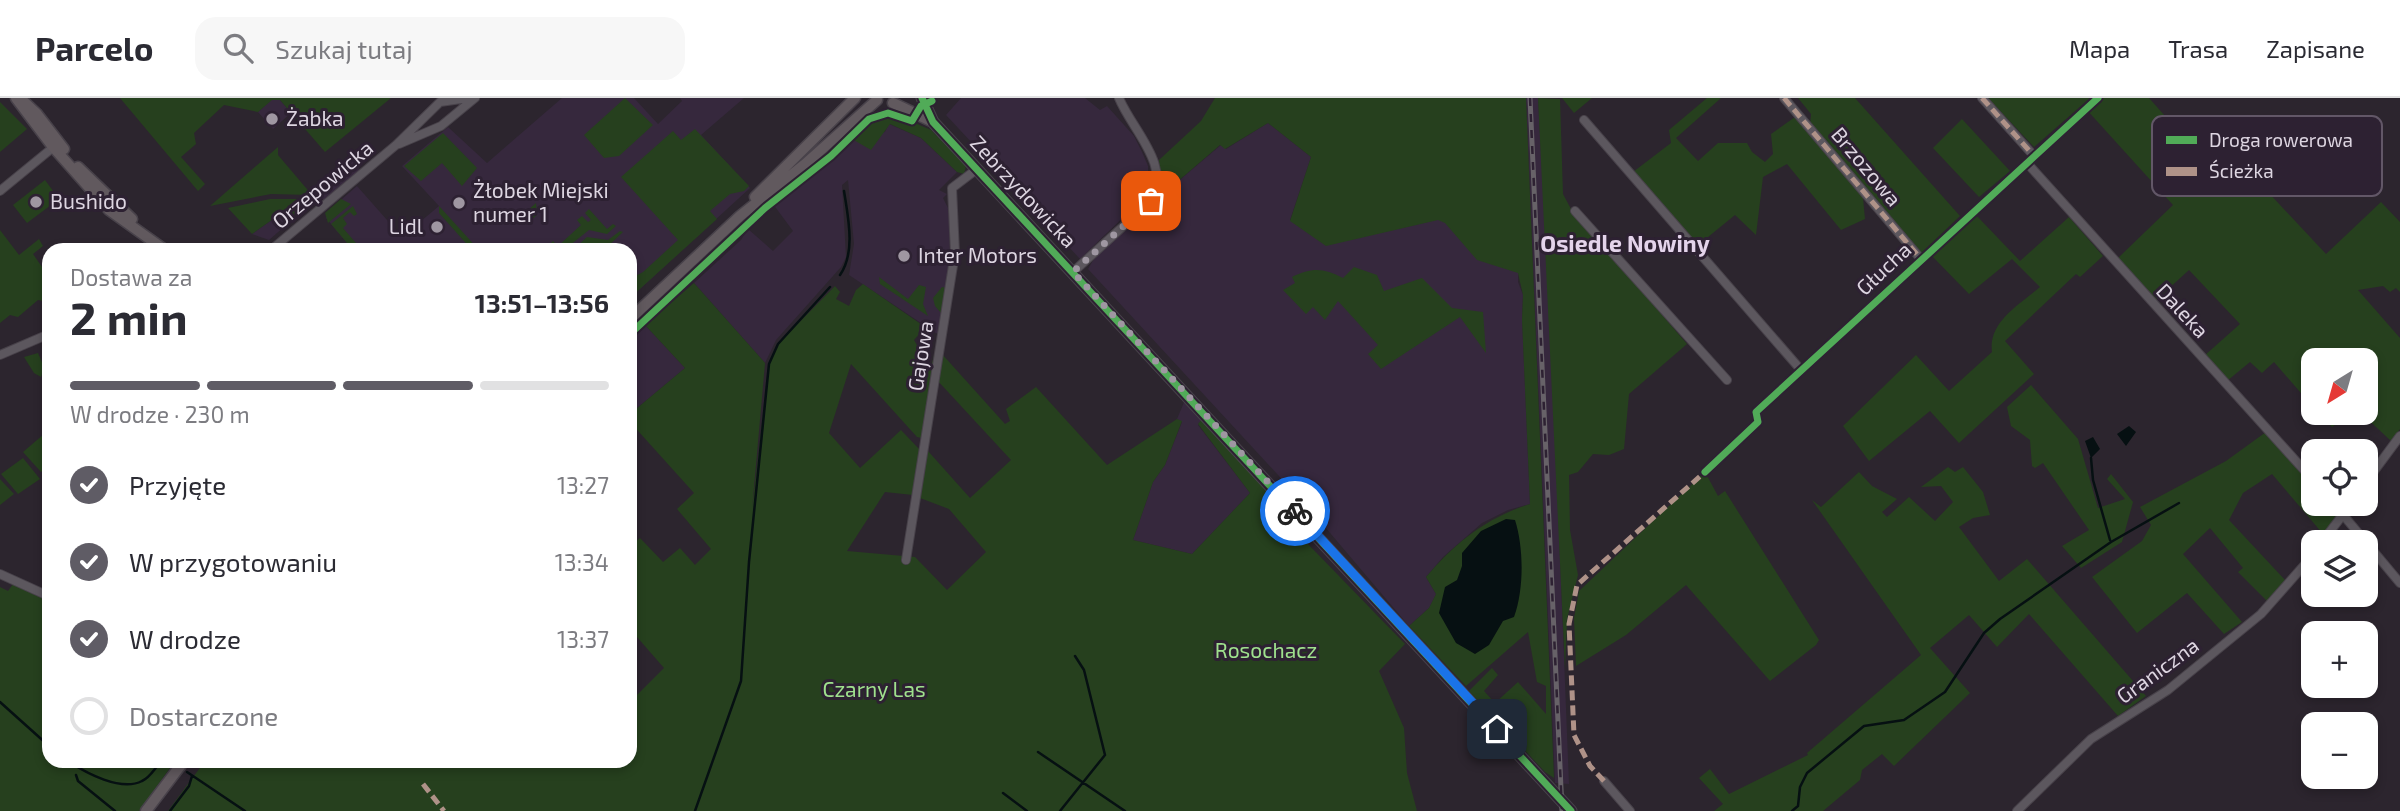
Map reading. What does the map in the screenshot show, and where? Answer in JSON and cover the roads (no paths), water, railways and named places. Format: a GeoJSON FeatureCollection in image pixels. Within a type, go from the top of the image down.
{"type":"FeatureCollection","features":[{"type":"Feature","properties":{"kind":"street"},"geometry":{"type":"LineString","coordinates":[[18,98],[37,114],[56,145],[157,243]]}},
{"type":"Feature","properties":{"kind":"street","name":"Orzepowicka"},"geometry":{"type":"LineString","coordinates":[[279,243],[396,145],[440,102],[468,98]]}},
{"type":"Feature","properties":{"kind":"street","name":"Orzepowicka"},"geometry":{"type":"LineString","coordinates":[[396,145],[419,136],[456,115],[475,98]]}},
{"type":"Feature","properties":{"kind":"street"},"geometry":{"type":"LineString","coordinates":[[637,312],[740,216],[804,146],[855,98]]}},
{"type":"Feature","properties":{"kind":"street"},"geometry":{"type":"LineString","coordinates":[[893,103],[907,98]]}},
{"type":"Feature","properties":{"kind":"street","name":"Zebrzydowicka"},"geometry":{"type":"LineString","coordinates":[[922,98],[933,122],[1571,811]]}},
{"type":"Feature","properties":{"kind":"street"},"geometry":{"type":"LineString","coordinates":[[1073,272],[1151,201],[1158,190],[1153,157],[1119,98]]}},
{"type":"Feature","properties":{"kind":"street","name":"Brzozowa"},"geometry":{"type":"LineString","coordinates":[[1784,98],[1920,258]]}},
{"type":"Feature","properties":{"kind":"street"},"geometry":{"type":"LineString","coordinates":[[1982,98],[2034,156]]}},
{"type":"Feature","properties":{"kind":"street","name":"Głucha"},"geometry":{"type":"LineString","coordinates":[[1705,472],[1758,422],[1756,412],[1920,258],[2098,98]]}},
{"type":"Feature","properties":{"kind":"street"},"geometry":{"type":"LineString","coordinates":[[740,216],[804,165],[875,99]]}},
{"type":"Feature","properties":{"kind":"street","name":"Zebrzydowicka"},"geometry":{"type":"LineString","coordinates":[[875,99],[893,103],[933,122]]}},
{"type":"Feature","properties":{"kind":"street"},"geometry":{"type":"LineString","coordinates":[[449,100],[456,115]]}},
{"type":"Feature","properties":{"kind":"street"},"geometry":{"type":"LineString","coordinates":[[1584,120],[1801,370]]}},
{"type":"Feature","properties":{"kind":"street"},"geometry":{"type":"LineString","coordinates":[[412,127],[419,136]]}},
{"type":"Feature","properties":{"kind":"street"},"geometry":{"type":"LineString","coordinates":[[0,191],[56,145]]}},
{"type":"Feature","properties":{"kind":"street","name":"Daleka"},"geometry":{"type":"LineString","coordinates":[[2027,163],[2301,467]]}},
{"type":"Feature","properties":{"kind":"street","name":"Gajowa"},"geometry":{"type":"LineString","coordinates":[[906,560],[955,253],[952,188],[977,169]]}},
{"type":"Feature","properties":{"kind":"street"},"geometry":{"type":"LineString","coordinates":[[1575,211],[1727,380]]}},
{"type":"Feature","properties":{"kind":"street"},"geometry":{"type":"LineString","coordinates":[[0,355],[42,337]]}},
{"type":"Feature","properties":{"kind":"street"},"geometry":{"type":"LineString","coordinates":[[2378,466],[2400,436]]}},
{"type":"Feature","properties":{"kind":"street"},"geometry":{"type":"LineString","coordinates":[[2331,530],[2342,516]]}},
{"type":"Feature","properties":{"kind":"street"},"geometry":{"type":"LineString","coordinates":[[2344,516],[2400,583]]}},
{"type":"Feature","properties":{"kind":"street","name":"Graniczna"},"geometry":{"type":"LineString","coordinates":[[2017,811],[2091,739],[2168,690],[2261,614],[2301,569]]}},
{"type":"Feature","properties":{"kind":"street"},"geometry":{"type":"LineString","coordinates":[[0,574],[42,590]]}},
{"type":"Feature","properties":{"kind":"street"},"geometry":{"type":"LineString","coordinates":[[146,811],[179,768]]}},
{"type":"Feature","properties":{"kind":"street"},"geometry":{"type":"LineString","coordinates":[[1604,781],[1630,811]]}},
{"type":"Feature","properties":{"kind":"waterway"},"geometry":{"type":"LineString","coordinates":[[840,275],[845,266],[849,245],[844,191]]}},
{"type":"Feature","properties":{"kind":"waterway"},"geometry":{"type":"LineString","coordinates":[[695,811],[741,681],[749,562],[769,364],[778,344],[830,287]]}},
{"type":"Feature","properties":{"kind":"waterway"},"geometry":{"type":"LineString","coordinates":[[2091,458],[2093,480],[2110,540]]}},
{"type":"Feature","properties":{"kind":"waterway"},"geometry":{"type":"LineString","coordinates":[[1792,811],[1798,806],[1800,787],[1807,773],[1864,726],[1904,720],[1945,692],[1984,633],[2000,619],[2111,542],[2179,503]]}},
{"type":"Feature","properties":{"kind":"waterway"},"geometry":{"type":"LineString","coordinates":[[1060,811],[1105,755],[1084,670],[1075,656]]}},
{"type":"Feature","properties":{"kind":"waterway"},"geometry":{"type":"LineString","coordinates":[[0,702],[42,740]]}},
{"type":"Feature","properties":{"kind":"waterway"},"geometry":{"type":"LineString","coordinates":[[1038,752],[1125,811]]}},
{"type":"Feature","properties":{"kind":"waterway"},"geometry":{"type":"LineString","coordinates":[[79,768],[104,780],[124,784],[134,784],[145,779],[156,768]]}},
{"type":"Feature","properties":{"kind":"waterway"},"geometry":{"type":"LineString","coordinates":[[187,772],[245,811]]}},
{"type":"Feature","properties":{"kind":"waterway"},"geometry":{"type":"LineString","coordinates":[[76,775],[78,781],[115,811]]}},
{"type":"Feature","properties":{"kind":"waterway"},"geometry":{"type":"LineString","coordinates":[[170,811],[189,786],[192,776]]}},
{"type":"Feature","properties":{"kind":"waterway"},"geometry":{"type":"LineString","coordinates":[[1003,793],[1027,811]]}},
{"type":"Feature","properties":{"kind":"railway"},"geometry":{"type":"LineString","coordinates":[[1530,98],[1562,811]]}},
{"type":"Feature","properties":{"kind":"place","name":"Żabka"},"geometry":{"type":"Point","coordinates":[272,119]}},
{"type":"Feature","properties":{"kind":"place","name":"Bushido"},"geometry":{"type":"Point","coordinates":[36,202]}},
{"type":"Feature","properties":{"kind":"place","name":"Żłobek Miejski numer 1"},"geometry":{"type":"Point","coordinates":[459,203]}},
{"type":"Feature","properties":{"kind":"place","name":"Lidl"},"geometry":{"type":"Point","coordinates":[437,227]}},
{"type":"Feature","properties":{"kind":"place","name":"Inter Motors"},"geometry":{"type":"Point","coordinates":[904,256]}},
{"type":"Feature","properties":{"kind":"district","name":"Osiedle Nowiny"},"geometry":{"type":"Point","coordinates":[1625,244]}},
{"type":"Feature","properties":{"kind":"park label","name":"Rosochacz"},"geometry":{"type":"Point","coordinates":[1266,651]}},
{"type":"Feature","properties":{"kind":"park label","name":"Czarny Las"},"geometry":{"type":"Point","coordinates":[874,690]}}]}
